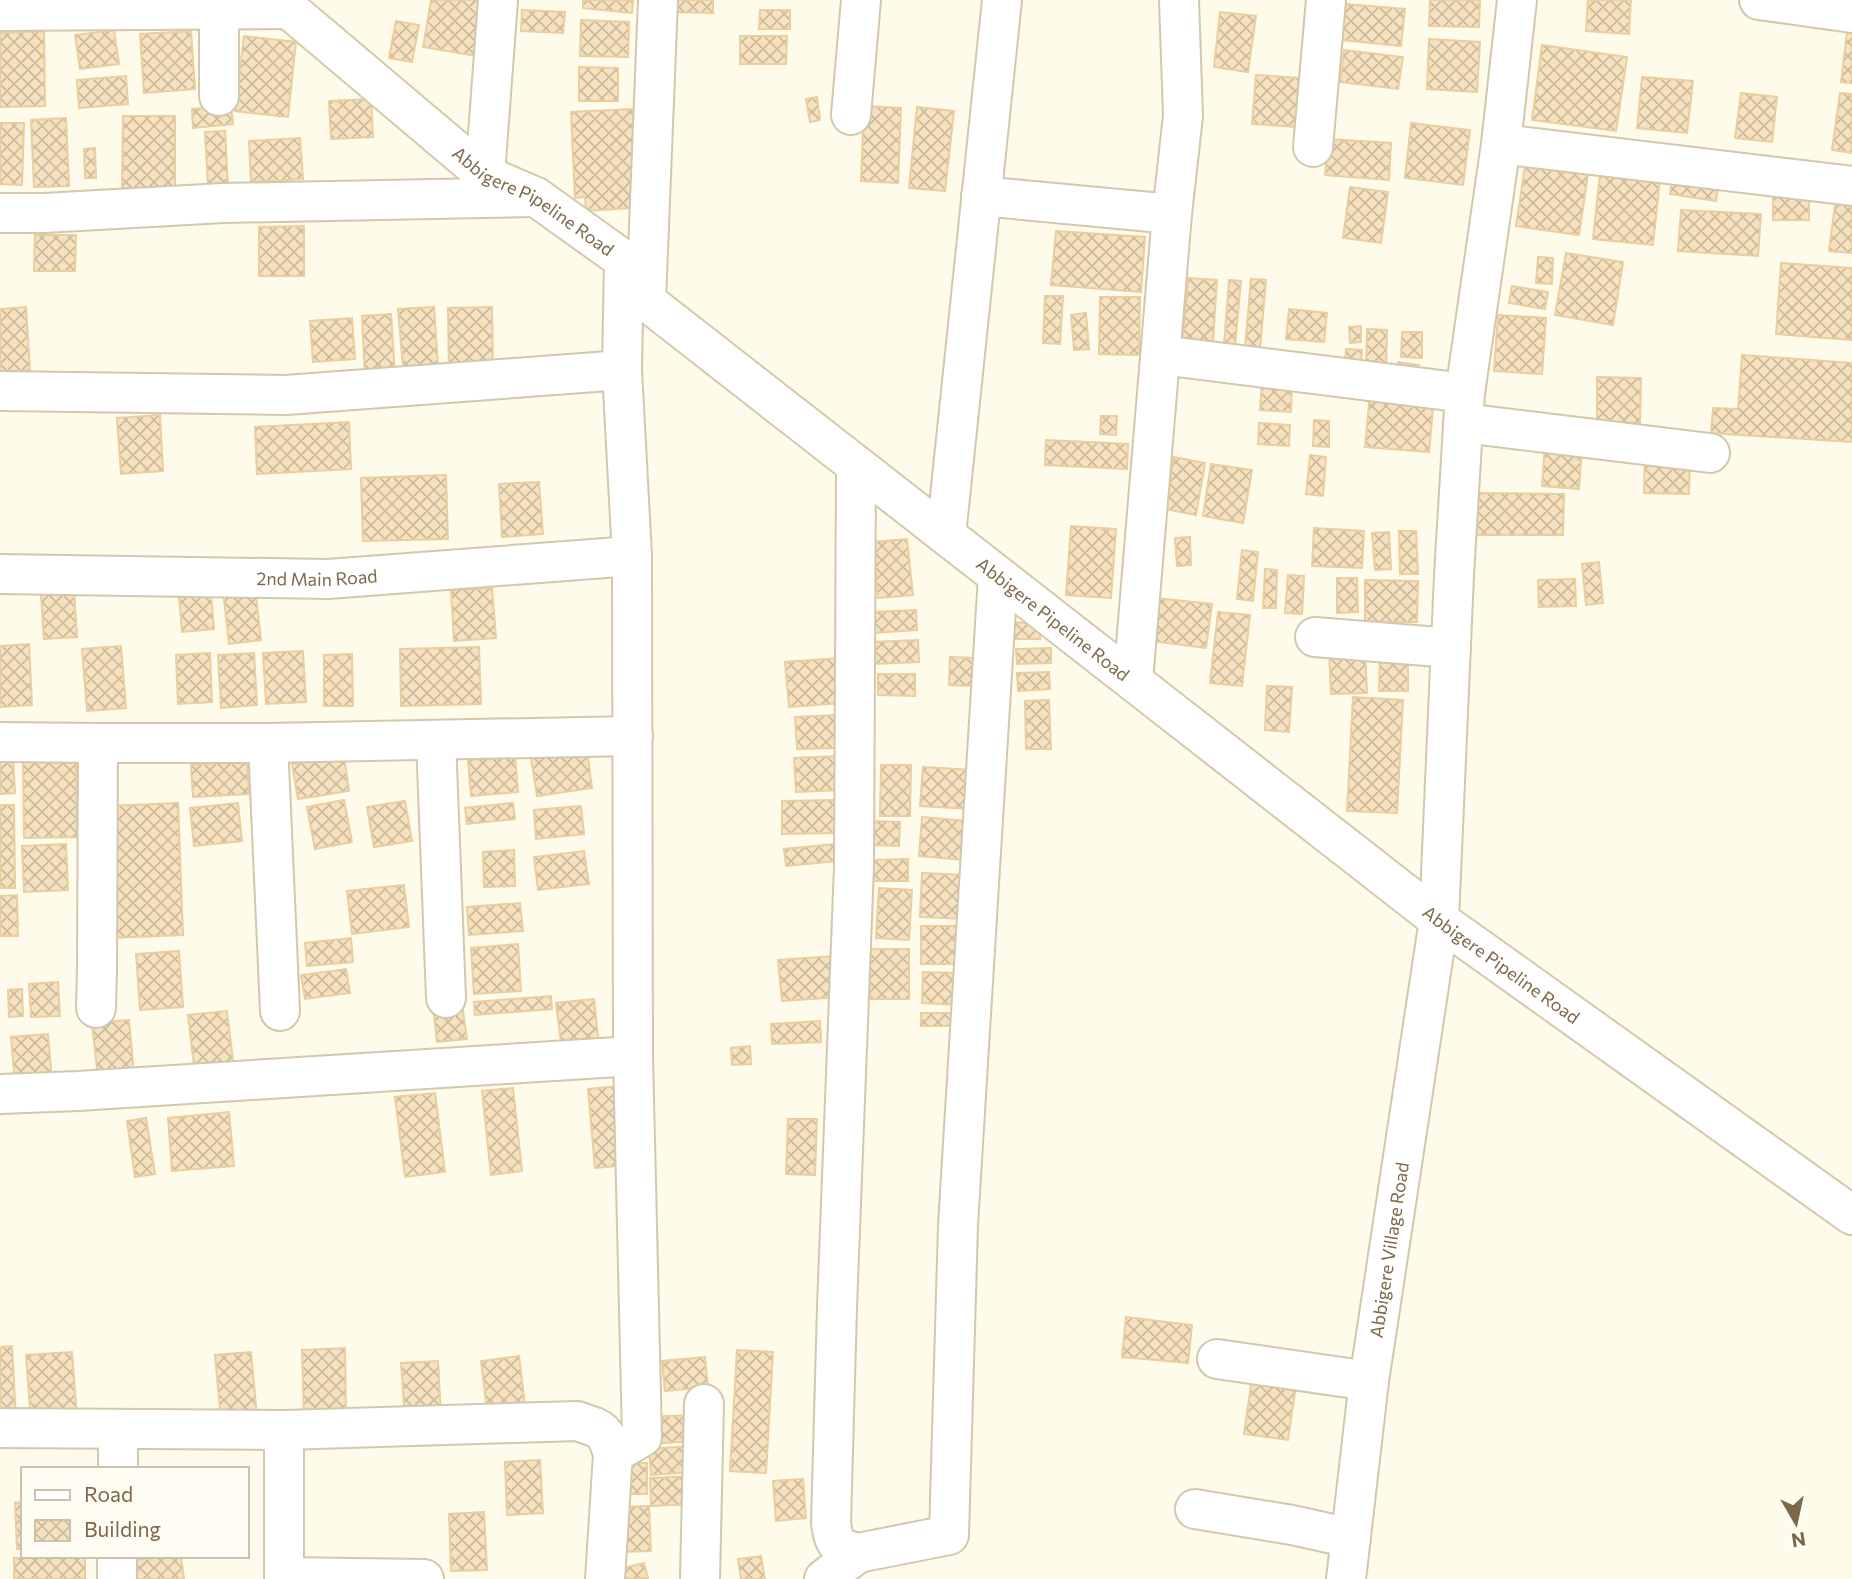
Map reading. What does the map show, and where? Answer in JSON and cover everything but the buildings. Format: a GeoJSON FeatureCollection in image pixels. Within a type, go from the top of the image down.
{"type":"FeatureCollection","features":[{"type":"Feature","properties":{"kind":"street"},"geometry":{"type":"LineString","coordinates":[[485,175],[498,0]]}},
{"type":"Feature","properties":{"kind":"street"},"geometry":{"type":"LineString","coordinates":[[646,301],[658,0]]}},
{"type":"Feature","properties":{"kind":"street"},"geometry":{"type":"LineString","coordinates":[[851,115],[861,0]]}},
{"type":"Feature","properties":{"kind":"street"},"geometry":{"type":"LineString","coordinates":[[946,535],[1002,0]]}},
{"type":"Feature","properties":{"kind":"street"},"geometry":{"type":"LineString","coordinates":[[1133,681],[1182,116],[1179,0]]}},
{"type":"Feature","properties":{"kind":"street"},"geometry":{"type":"LineString","coordinates":[[1313,146],[1326,0]]}},
{"type":"Feature","properties":{"kind":"street","name":"Abbigere Village Road"},"geometry":{"type":"LineString","coordinates":[[1346,1579],[1369,1381],[1439,920],[1464,408],[1501,144],[1517,0]]}},
{"type":"Feature","properties":{"kind":"street"},"geometry":{"type":"LineString","coordinates":[[1759,0],[1852,13]]}},
{"type":"Feature","properties":{"kind":"street"},"geometry":{"type":"LineString","coordinates":[[0,11],[219,10],[284,5]]}},
{"type":"Feature","properties":{"kind":"street","name":"Abbigere Pipeline Road"},"geometry":{"type":"LineString","coordinates":[[284,5],[485,175],[536,197],[624,260],[646,301],[1439,920],[1852,1215]]}},
{"type":"Feature","properties":{"kind":"street"},"geometry":{"type":"LineString","coordinates":[[219,10],[219,96]]}},
{"type":"Feature","properties":{"kind":"street"},"geometry":{"type":"LineString","coordinates":[[1501,144],[1852,186]]}},
{"type":"Feature","properties":{"kind":"street"},"geometry":{"type":"LineString","coordinates":[[981,196],[1172,214]]}},
{"type":"Feature","properties":{"kind":"street"},"geometry":{"type":"LineString","coordinates":[[0,213],[223,203],[536,197]]}},
{"type":"Feature","properties":{"kind":"street"},"geometry":{"type":"LineString","coordinates":[[612,1454],[642,1437],[634,1056],[632,556],[622,370],[624,260]]}},
{"type":"Feature","properties":{"kind":"street"},"geometry":{"type":"LineString","coordinates":[[1161,355],[1710,453]]}},
{"type":"Feature","properties":{"kind":"street"},"geometry":{"type":"LineString","coordinates":[[0,391],[286,395],[622,370]]}},
{"type":"Feature","properties":{"kind":"street"},"geometry":{"type":"LineString","coordinates":[[856,465],[854,866],[831,1523],[834,1540],[844,1549],[859,1553]]}},
{"type":"Feature","properties":{"kind":"street","name":"2nd Main Road"},"geometry":{"type":"LineString","coordinates":[[0,575],[328,579],[632,556]]}},
{"type":"Feature","properties":{"kind":"street"},"geometry":{"type":"LineString","coordinates":[[824,1579],[859,1553],[949,1535],[959,1211],[998,576]]}},
{"type":"Feature","properties":{"kind":"street"},"geometry":{"type":"LineString","coordinates":[[1315,637],[1451,648]]}},
{"type":"Feature","properties":{"kind":"street"},"geometry":{"type":"LineString","coordinates":[[0,742],[268,743],[633,736]]}},
{"type":"Feature","properties":{"kind":"street"},"geometry":{"type":"LineString","coordinates":[[436,740],[446,998]]}},
{"type":"Feature","properties":{"kind":"street"},"geometry":{"type":"LineString","coordinates":[[96,1008],[97,743]]}},
{"type":"Feature","properties":{"kind":"street"},"geometry":{"type":"LineString","coordinates":[[268,743],[280,1011]]}},
{"type":"Feature","properties":{"kind":"street"},"geometry":{"type":"LineString","coordinates":[[0,1094],[634,1056]]}},
{"type":"Feature","properties":{"kind":"street"},"geometry":{"type":"LineString","coordinates":[[1217,1359],[1369,1381]]}},
{"type":"Feature","properties":{"kind":"street"},"geometry":{"type":"LineString","coordinates":[[700,1579],[704,1404]]}},
{"type":"Feature","properties":{"kind":"street"},"geometry":{"type":"LineString","coordinates":[[0,1428],[284,1430],[576,1420],[600,1428],[608,1439],[612,1454],[605,1579]]}},
{"type":"Feature","properties":{"kind":"street"},"geometry":{"type":"LineString","coordinates":[[118,1429],[118,1467]]}},
{"type":"Feature","properties":{"kind":"street"},"geometry":{"type":"LineString","coordinates":[[284,1430],[284,1578],[424,1579]]}},
{"type":"Feature","properties":{"kind":"street"},"geometry":{"type":"LineString","coordinates":[[1195,1509],[1351,1538]]}},
{"type":"Feature","properties":{"kind":"street"},"geometry":{"type":"LineString","coordinates":[[117,1558],[117,1579]]}}]}
